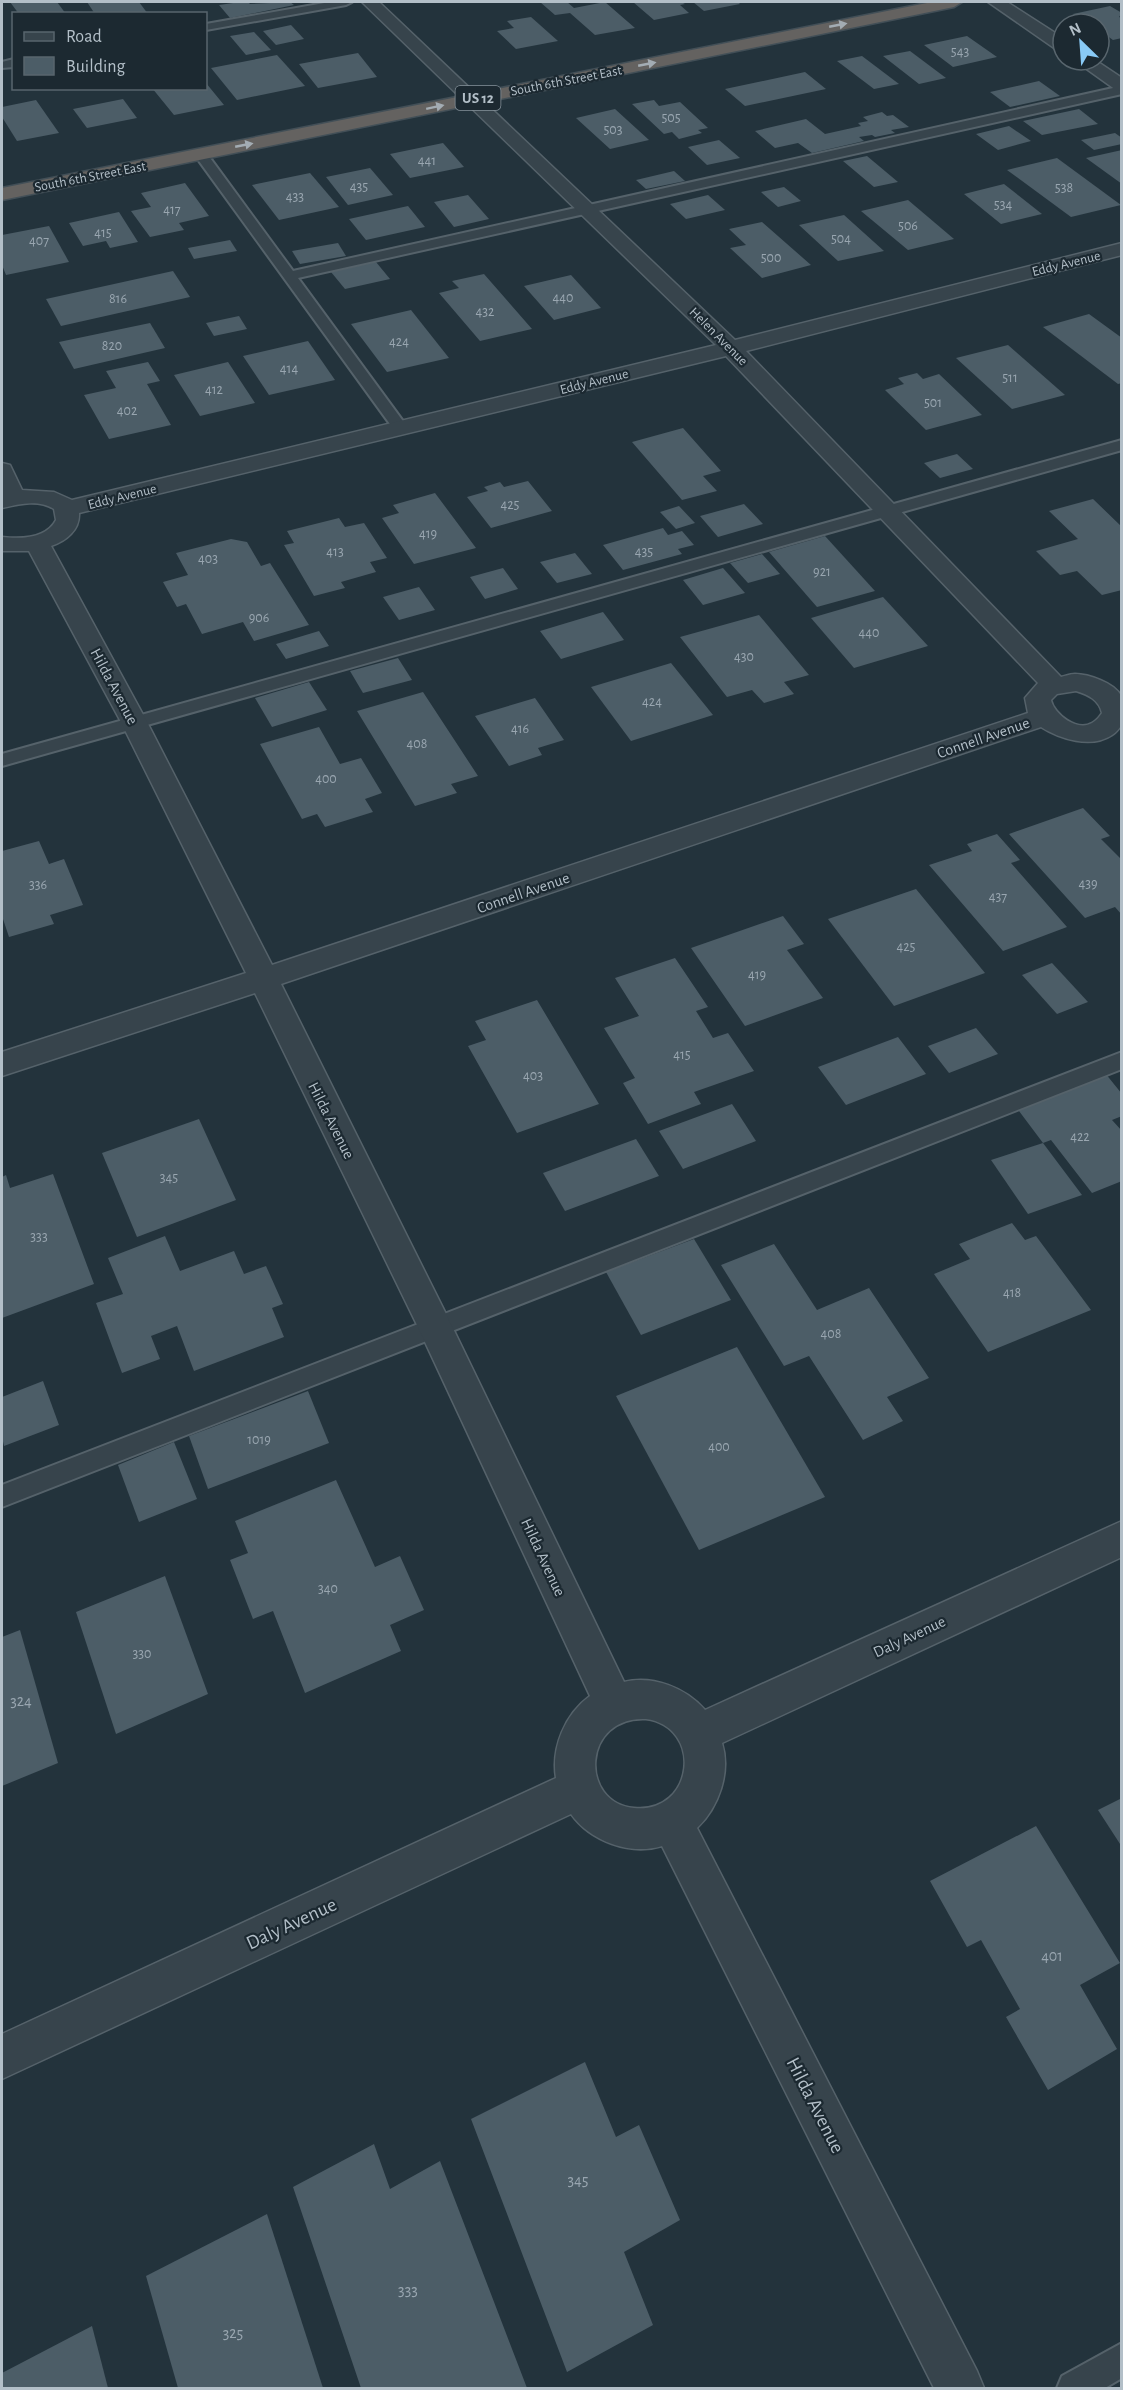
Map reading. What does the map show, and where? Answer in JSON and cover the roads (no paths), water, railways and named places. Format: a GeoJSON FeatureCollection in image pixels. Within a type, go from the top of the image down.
{"type":"FeatureCollection","features":[{"type":"Feature","properties":{"kind":"highway","name":"South 6th Street East"},"geometry":{"type":"LineString","coordinates":[[2,194],[954,2]]}},
{"type":"Feature","properties":{"kind":"street","name":"Helen Avenue"},"geometry":{"type":"LineString","coordinates":[[370,2],[730,347],[1054,685]]}},
{"type":"Feature","properties":{"kind":"street"},"geometry":{"type":"LineString","coordinates":[[996,2],[1051,38]]}},
{"type":"Feature","properties":{"kind":"street"},"geometry":{"type":"LineString","coordinates":[[1100,72],[1122,88]]}},
{"type":"Feature","properties":{"kind":"street","name":"Eddy Avenue"},"geometry":{"type":"LineString","coordinates":[[66,509],[1122,249]]}},
{"type":"Feature","properties":{"kind":"street"},"geometry":{"type":"LineString","coordinates":[[2,470],[8,499],[44,496],[56,500],[66,509],[68,520],[63,529],[37,543],[2,544]]}},
{"type":"Feature","properties":{"kind":"street","name":"Hilda Avenue"},"geometry":{"type":"LineString","coordinates":[[37,543],[134,722],[435,1326],[614,1704]]}},
{"type":"Feature","properties":{"kind":"street"},"geometry":{"type":"LineString","coordinates":[[1075,682],[1115,695],[1116,714],[1109,738],[1059,728],[1043,717],[1037,699],[1042,692],[1054,685],[1075,682]]}},
{"type":"Feature","properties":{"kind":"street","name":"Connell Avenue"},"geometry":{"type":"LineString","coordinates":[[2,1064],[1043,717]]}},
{"type":"Feature","properties":{"kind":"street","name":"Daly Avenue"},"geometry":{"type":"LineString","coordinates":[[697,1734],[1122,1538]]}},
{"type":"Feature","properties":{"kind":"street"},"geometry":{"type":"LineString","coordinates":[[644,1699],[665,1705],[683,1716],[697,1734],[704,1752],[705,1774],[700,1795],[686,1812],[672,1822],[646,1830],[624,1828],[604,1818],[588,1803],[580,1788],[574,1763],[578,1742],[588,1722],[604,1709],[614,1704],[644,1699]]}},
{"type":"Feature","properties":{"kind":"street","name":"Daly Avenue"},"geometry":{"type":"LineString","coordinates":[[2,2058],[580,1788]]}},
{"type":"Feature","properties":{"kind":"street","name":"Hilda Avenue"},"geometry":{"type":"LineString","coordinates":[[672,1822],[960,2388]]}},
{"type":"Feature","properties":{"kind":"lane"},"geometry":{"type":"LineString","coordinates":[[207,27],[346,2]]}},
{"type":"Feature","properties":{"kind":"lane"},"geometry":{"type":"LineString","coordinates":[[289,276],[1122,88]]}},
{"type":"Feature","properties":{"kind":"lane"},"geometry":{"type":"LineString","coordinates":[[200,154],[400,428]]}},
{"type":"Feature","properties":{"kind":"lane"},"geometry":{"type":"LineString","coordinates":[[2,760],[1122,445]]}},
{"type":"Feature","properties":{"kind":"lane"},"geometry":{"type":"LineString","coordinates":[[2,1496],[1122,1060]]}},
{"type":"Feature","properties":{"kind":"lane"},"geometry":{"type":"LineString","coordinates":[[1074,2388],[1122,2359]]}}]}
